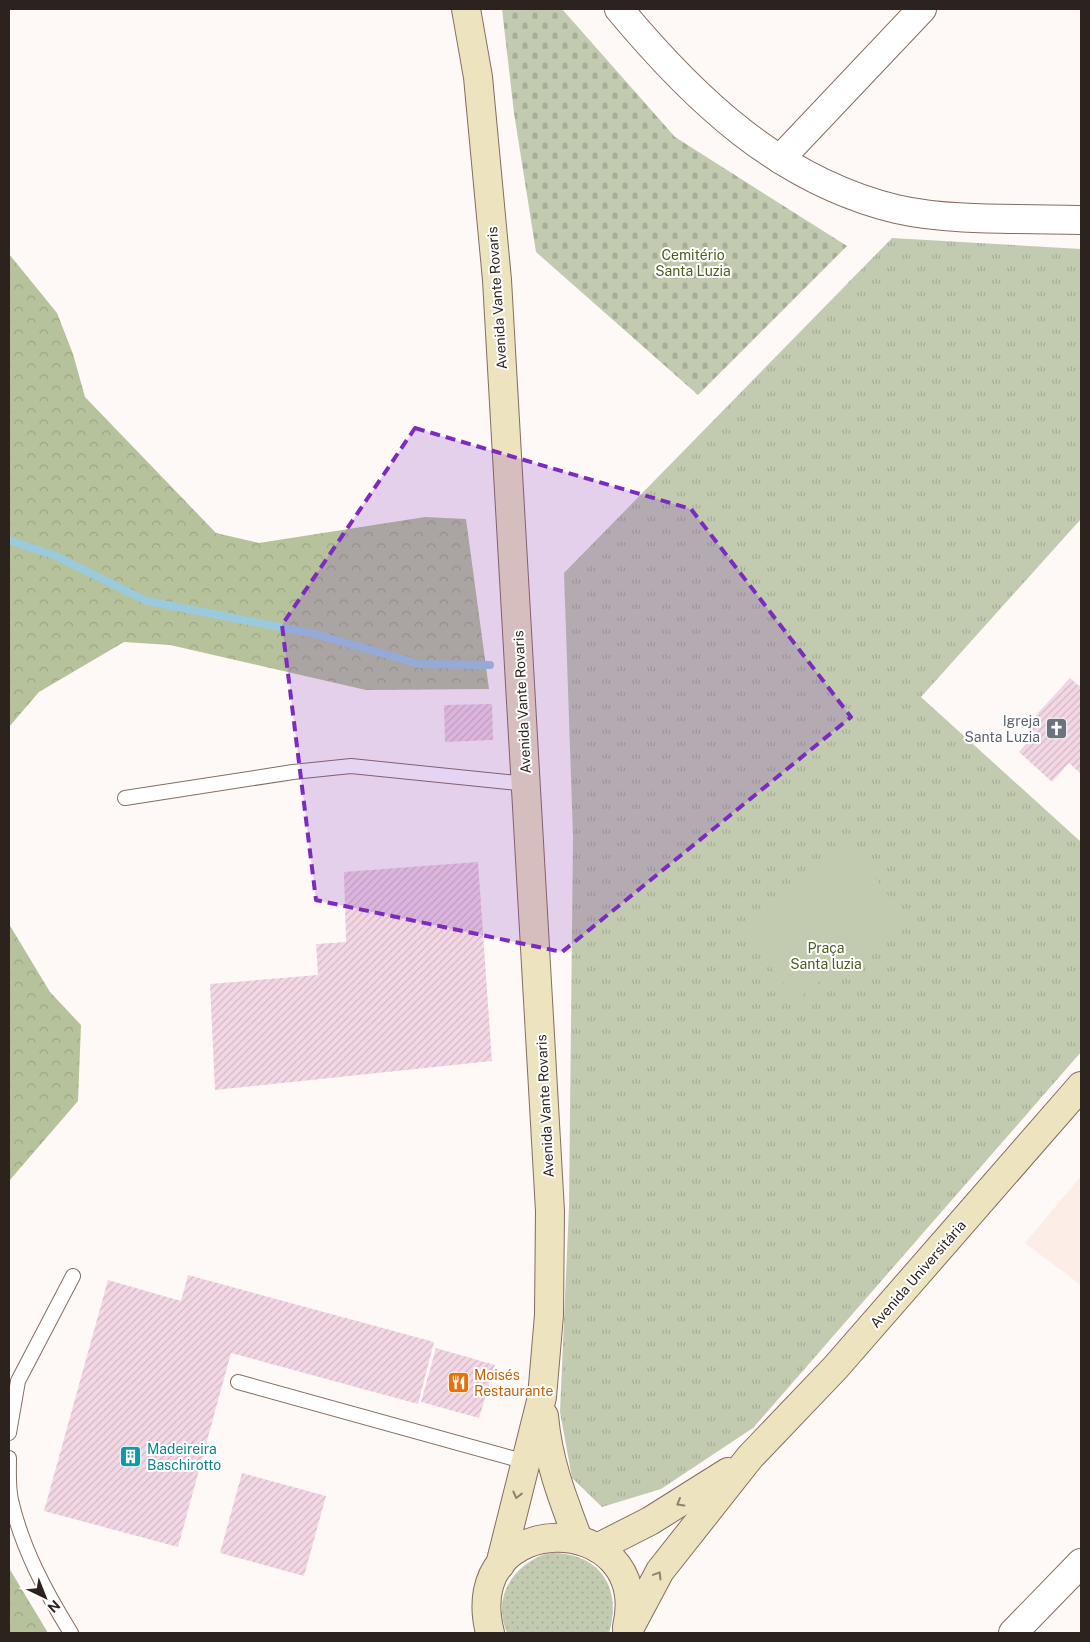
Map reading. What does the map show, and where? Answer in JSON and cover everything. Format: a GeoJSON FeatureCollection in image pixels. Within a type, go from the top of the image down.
{"type":"FeatureCollection","features":[{"type":"Feature","properties":{"kind":"main road","name":"Avenida Vante Rovaris"},"geometry":{"type":"LineString","coordinates":[[466,9],[478,77],[497,280],[550,1211],[549,1315],[542,1397],[500,1565]]}},
{"type":"Feature","properties":{"kind":"main road","name":"Avenida Universitária"},"geometry":{"type":"LineString","coordinates":[[626,1633],[660,1571],[750,1457],[836,1367],[1081,1086]]}},
{"type":"Feature","properties":{"kind":"main road","name":"Avenida Vante Rovaris"},"geometry":{"type":"LineString","coordinates":[[542,1397],[547,1449],[558,1487],[587,1543]]}},
{"type":"Feature","properties":{"kind":"main road","name":"Avenida Universitária"},"geometry":{"type":"LineString","coordinates":[[587,1543],[701,1490],[750,1457]]}},
{"type":"Feature","properties":{"kind":"main road"},"geometry":{"type":"LineString","coordinates":[[490,1633],[485,1614],[488,1588],[500,1565],[512,1553],[527,1543],[543,1538],[560,1536],[587,1543],[616,1564],[627,1587],[630,1612],[626,1633]]}},
{"type":"Feature","properties":{"kind":"street"},"geometry":{"type":"LineString","coordinates":[[619,9],[674,73],[743,135],[780,158],[855,195],[897,209],[937,215],[1081,220]]}},
{"type":"Feature","properties":{"kind":"street"},"geometry":{"type":"LineString","coordinates":[[780,158],[922,9]]}},
{"type":"Feature","properties":{"kind":"street"},"geometry":{"type":"LineString","coordinates":[[1013,1633],[1081,1563]]}},
{"type":"Feature","properties":{"kind":"lane"},"geometry":{"type":"LineString","coordinates":[[125,798],[310,769],[350,766],[526,784]]}},
{"type":"Feature","properties":{"kind":"lane"},"geometry":{"type":"LineString","coordinates":[[9,1432],[18,1381],[73,1276]]}},
{"type":"Feature","properties":{"kind":"lane"},"geometry":{"type":"LineString","coordinates":[[238,1382],[526,1462]]}},
{"type":"Feature","properties":{"kind":"lane"},"geometry":{"type":"LineString","coordinates":[[9,1458],[11,1498],[24,1544],[49,1598],[70,1633]]}},
{"type":"Feature","properties":{"kind":"highlighted area"},"geometry":{"type":"Polygon","coordinates":[[[415,428],[691,509],[851,717],[562,952],[316,900],[282,625],[415,428]]]}},
{"type":"Feature","properties":{"kind":"shaded area"},"geometry":{"type":"Polygon","coordinates":[[[1081,1176],[1081,1285],[1025,1243],[1081,1176]]]}},
{"type":"Feature","properties":{"kind":"green space","name":"Cemitério Santa Luzia"},"geometry":{"type":"Polygon","coordinates":[[[502,9],[562,9],[675,137],[847,246],[698,395],[536,252],[514,113],[502,9]]]}},
{"type":"Feature","properties":{"kind":"green space","name":"Praça Santa luzia"},"geometry":{"type":"Polygon","coordinates":[[[892,238],[1081,249],[1081,519],[921,697],[1081,842],[1081,1052],[753,1428],[661,1489],[602,1507],[572,1478],[560,1412],[569,1206],[573,836],[564,573],[892,238]]]}},
{"type":"Feature","properties":{"kind":"green space"},"geometry":{"type":"Polygon","coordinates":[[[9,254],[57,313],[73,354],[85,397],[216,533],[259,543],[425,517],[466,519],[489,689],[366,690],[170,645],[124,642],[39,692],[9,727],[9,254]]]}},
{"type":"Feature","properties":{"kind":"green space"},"geometry":{"type":"Polygon","coordinates":[[[851,846],[904,916],[796,1000],[743,930],[851,846]]]}},
{"type":"Feature","properties":{"kind":"green space"},"geometry":{"type":"Polygon","coordinates":[[[9,924],[50,992],[81,1025],[78,1101],[9,1181],[9,924]]]}},
{"type":"Feature","properties":{"kind":"green space"},"geometry":{"type":"Polygon","coordinates":[[[548,1553],[566,1554],[581,1558],[593,1565],[602,1575],[609,1587],[612,1600],[609,1633],[507,1633],[502,1607],[508,1584],[524,1566],[535,1558],[548,1553]]]}},
{"type":"Feature","properties":{"kind":"green space"},"geometry":{"type":"Polygon","coordinates":[[[9,1568],[48,1633],[9,1633],[9,1568]]]}},
{"type":"Feature","properties":{"kind":"building","name":"Igreja Santa Luzia"},"geometry":{"type":"Polygon","coordinates":[[[1070,678],[1079,686],[1081,684],[1081,774],[1069,763],[1052,782],[1019,752],[1036,733],[1027,725],[1070,678]]]}},
{"type":"Feature","properties":{"kind":"building"},"geometry":{"type":"Polygon","coordinates":[[[492,704],[493,740],[445,742],[444,705],[492,704]]]}},
{"type":"Feature","properties":{"kind":"building"},"geometry":{"type":"Polygon","coordinates":[[[478,862],[492,1061],[215,1090],[210,984],[318,975],[316,944],[346,942],[344,872],[478,862]]]}},
{"type":"Feature","properties":{"kind":"building","name":"Madeireira Baschirotto"},"geometry":{"type":"Polygon","coordinates":[[[188,1275],[434,1342],[418,1404],[231,1353],[178,1547],[44,1511],[108,1280],[181,1301],[188,1275]]]}},
{"type":"Feature","properties":{"kind":"building","name":"Moisés Restaurante"},"geometry":{"type":"Polygon","coordinates":[[[436,1348],[495,1365],[479,1418],[421,1402],[436,1348]]]}},
{"type":"Feature","properties":{"kind":"building"},"geometry":{"type":"Polygon","coordinates":[[[242,1473],[326,1496],[304,1576],[220,1553],[242,1473]]]}},
{"type":"Feature","properties":{"kind":"waterway"},"geometry":{"type":"LineString","coordinates":[[9,540],[56,556],[147,601],[315,634],[419,664],[490,665]]}},
{"type":"Feature","properties":{"kind":"place","name":"Igreja Santa Luzia"},"geometry":{"type":"Point","coordinates":[1056,729]}},
{"type":"Feature","properties":{"kind":"place","name":"Moisés Restaurante"},"geometry":{"type":"Point","coordinates":[458,1383]}},
{"type":"Feature","properties":{"kind":"place","name":"Madeireira Baschirotto"},"geometry":{"type":"Point","coordinates":[131,1457]}}]}
